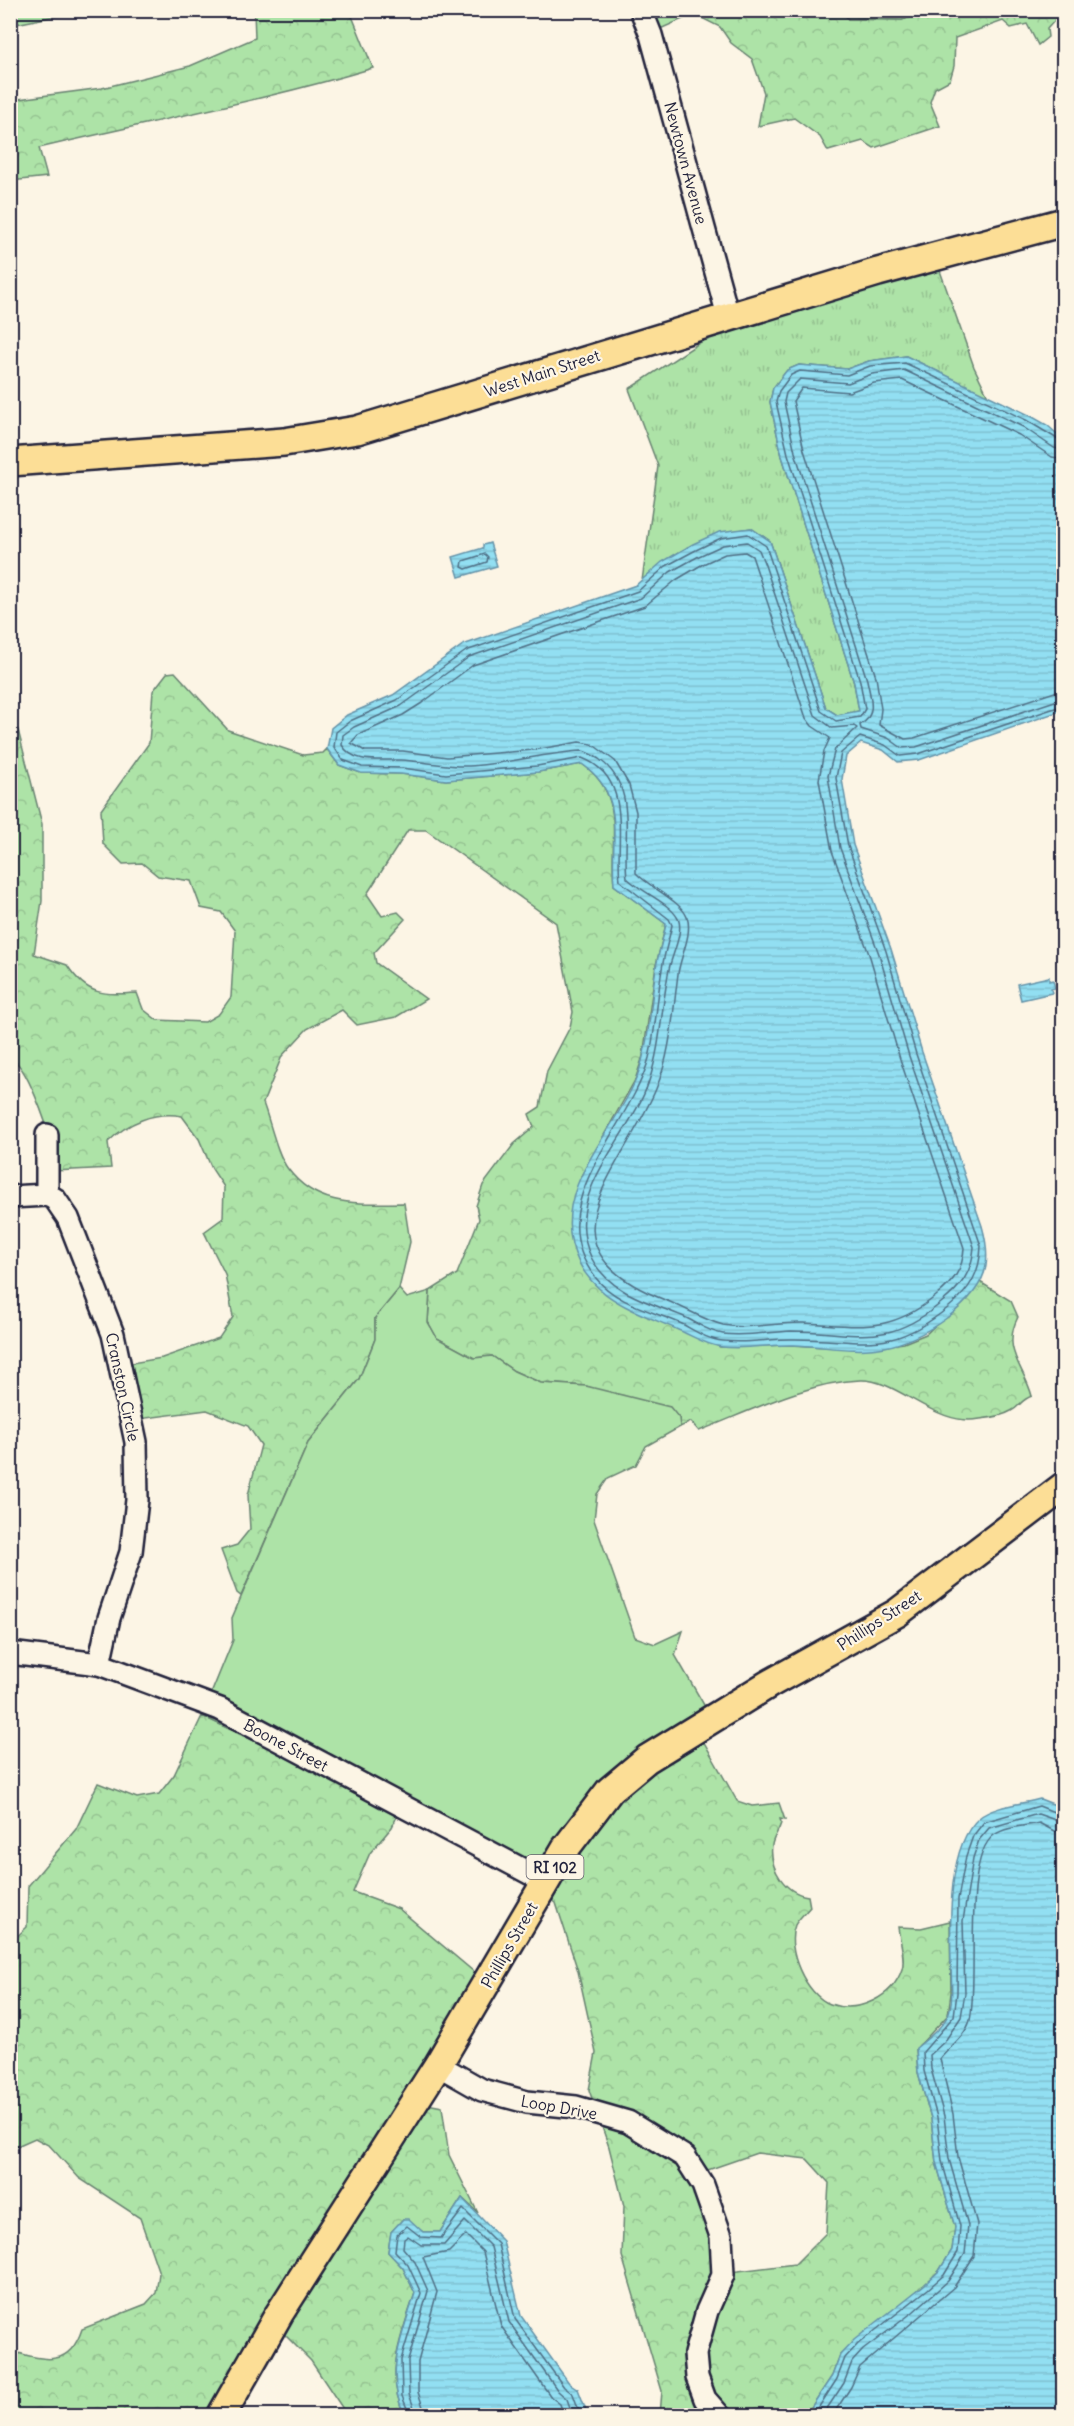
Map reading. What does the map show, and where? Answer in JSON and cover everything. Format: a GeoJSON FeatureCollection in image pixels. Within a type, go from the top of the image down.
{"type":"FeatureCollection","features":[{"type":"Feature","properties":{"kind":"main road","name":"West Main Street"},"geometry":{"type":"LineString","coordinates":[[10,462],[284,442],[357,430],[728,316],[946,252],[1064,222]]}},
{"type":"Feature","properties":{"kind":"main road","name":"Phillips Street"},"geometry":{"type":"LineString","coordinates":[[221,2415],[279,2314],[438,2065],[565,1849],[610,1790],[647,1759],[769,1684],[897,1613],[1064,1486]]}},
{"type":"Feature","properties":{"kind":"street","name":"Newtown Avenue"},"geometry":{"type":"LineString","coordinates":[[641,10],[651,35],[728,316]]}},
{"type":"Feature","properties":{"kind":"street"},"geometry":{"type":"LineString","coordinates":[[10,1197],[46,1195],[47,1135]]}},
{"type":"Feature","properties":{"kind":"street","name":"Cranston Circle"},"geometry":{"type":"LineString","coordinates":[[46,1195],[61,1206],[68,1218],[113,1334],[136,1442],[138,1500],[131,1552],[109,1618],[99,1664]]}},
{"type":"Feature","properties":{"kind":"street","name":"Boone Street"},"geometry":{"type":"LineString","coordinates":[[10,1653],[99,1664],[220,1709],[546,1882]]}},
{"type":"Feature","properties":{"kind":"street","name":"Loop Drive"},"geometry":{"type":"LineString","coordinates":[[438,2065],[482,2090],[528,2103],[576,2107],[628,2122],[685,2157],[703,2185],[721,2236],[723,2275],[707,2311],[695,2354],[697,2377],[705,2399],[720,2415]]}},
{"type":"Feature","properties":{"kind":"green space"},"geometry":{"type":"Polygon","coordinates":[[[11,10],[80,10],[80,11],[11,25],[11,10]]]}},
{"type":"Feature","properties":{"kind":"green space"},"geometry":{"type":"Polygon","coordinates":[[[842,10],[848,19],[902,20],[928,11],[1063,11],[1047,29],[1048,37],[1038,45],[1027,24],[1011,28],[1003,21],[955,38],[954,66],[950,80],[935,88],[930,102],[940,126],[874,148],[863,141],[828,151],[820,137],[794,118],[758,126],[764,93],[752,59],[731,43],[720,27],[694,14],[651,33],[642,11],[842,10]]]}},
{"type":"Feature","properties":{"kind":"green space"},"geometry":{"type":"Polygon","coordinates":[[[254,11],[350,11],[373,68],[249,101],[39,148],[47,177],[11,181],[11,100],[102,88],[190,66],[255,38],[254,11]]]}},
{"type":"Feature","properties":{"kind":"green space"},"geometry":{"type":"Polygon","coordinates":[[[842,11],[928,11],[902,20],[848,19],[842,11]]]}},
{"type":"Feature","properties":{"kind":"green space"},"geometry":{"type":"Polygon","coordinates":[[[938,265],[974,367],[988,396],[906,356],[869,361],[847,369],[799,365],[787,370],[773,388],[770,402],[782,456],[854,683],[859,711],[837,715],[826,708],[770,541],[751,528],[720,534],[679,552],[642,581],[658,466],[629,389],[731,322],[938,265]]]}},
{"type":"Feature","properties":{"kind":"green space"},"geometry":{"type":"Polygon","coordinates":[[[175,672],[228,730],[303,755],[323,753],[327,749],[339,765],[361,773],[401,774],[446,780],[538,772],[582,764],[596,776],[611,804],[614,834],[614,885],[666,924],[656,965],[643,1056],[635,1080],[581,1176],[678,1329],[720,1347],[791,1345],[860,1349],[904,1343],[926,1334],[980,1282],[1011,1301],[1018,1317],[1013,1329],[1013,1349],[1032,1396],[1004,1414],[964,1420],[932,1410],[874,1381],[840,1382],[778,1399],[699,1431],[691,1422],[680,1427],[679,1418],[586,1386],[541,1383],[514,1371],[492,1356],[474,1358],[437,1338],[428,1322],[430,1291],[457,1274],[479,1219],[476,1206],[483,1185],[514,1144],[534,1127],[529,1114],[540,1107],[547,1071],[570,1027],[573,1012],[556,923],[426,830],[408,830],[367,894],[382,916],[398,912],[405,919],[374,953],[376,963],[426,999],[396,1017],[357,1025],[342,1010],[307,1029],[282,1056],[263,1103],[280,1155],[288,1169],[300,1182],[313,1191],[341,1201],[404,1203],[410,1242],[399,1289],[375,1318],[375,1339],[359,1379],[308,1443],[241,1596],[237,1593],[221,1550],[237,1545],[250,1529],[248,1495],[261,1445],[248,1426],[207,1410],[131,1420],[119,1365],[162,1358],[219,1338],[233,1317],[225,1274],[204,1232],[223,1218],[224,1187],[212,1169],[199,1139],[182,1116],[172,1115],[161,1115],[142,1120],[115,1135],[108,1142],[111,1168],[54,1171],[51,1142],[41,1109],[23,1071],[11,1059],[10,719],[18,730],[42,824],[42,901],[34,954],[67,965],[74,975],[89,988],[115,994],[137,993],[143,1009],[157,1020],[205,1022],[219,1014],[231,997],[235,931],[221,912],[201,908],[191,881],[158,876],[142,863],[123,864],[103,844],[101,810],[149,743],[153,691],[167,673],[175,672]]]}},
{"type":"Feature","properties":{"kind":"green space"},"geometry":{"type":"Polygon","coordinates":[[[399,1289],[407,1298],[430,1291],[428,1322],[437,1338],[474,1358],[492,1356],[514,1371],[541,1383],[586,1386],[670,1407],[679,1418],[680,1427],[646,1446],[636,1465],[608,1478],[597,1494],[594,1520],[635,1637],[655,1644],[683,1631],[675,1655],[711,1717],[649,1755],[543,1879],[202,1716],[233,1640],[232,1618],[308,1443],[359,1379],[375,1339],[375,1318],[399,1289]]]}},
{"type":"Feature","properties":{"kind":"green space"},"geometry":{"type":"Polygon","coordinates":[[[202,1716],[354,1788],[399,1812],[392,1827],[370,1853],[353,1892],[399,1909],[480,1977],[427,2104],[442,2107],[449,2155],[478,2213],[462,2198],[440,2232],[423,2232],[403,2219],[391,2232],[388,2252],[403,2268],[415,2293],[400,2339],[395,2370],[395,2385],[405,2415],[347,2415],[311,2361],[284,2334],[234,2415],[11,2415],[11,2351],[45,2359],[63,2356],[77,2342],[82,2329],[146,2304],[156,2293],[159,2273],[140,2218],[79,2178],[50,2146],[35,2138],[17,2146],[11,2138],[11,1942],[27,1927],[28,1886],[76,1829],[98,1783],[137,1798],[159,1794],[174,1775],[202,1716]]]}},
{"type":"Feature","properties":{"kind":"green space"},"geometry":{"type":"Polygon","coordinates":[[[696,1728],[737,1801],[752,1806],[779,1803],[785,1820],[780,1819],[781,1823],[773,1842],[773,1863],[786,1885],[808,1896],[810,1907],[795,1925],[793,1946],[800,1970],[821,1999],[841,2007],[852,2007],[863,2005],[883,1995],[891,1988],[902,1969],[903,1954],[898,1927],[921,1928],[950,1921],[951,1993],[948,2015],[916,2049],[918,2072],[931,2118],[936,2162],[955,2227],[952,2250],[939,2271],[840,2355],[832,2376],[806,2415],[660,2415],[662,2391],[622,2256],[624,2206],[609,2147],[589,2090],[596,2053],[578,1971],[556,1903],[539,1891],[561,1848],[696,1728]],[[757,2153],[696,2174],[722,2273],[795,2264],[826,2233],[829,2183],[807,2159],[757,2153]]]}},
{"type":"Feature","properties":{"kind":"water"},"geometry":{"type":"Polygon","coordinates":[[[906,356],[1029,415],[1047,425],[1063,439],[1063,710],[919,760],[898,762],[883,750],[861,743],[846,756],[842,779],[853,845],[891,949],[922,1052],[982,1226],[987,1256],[986,1266],[981,1280],[960,1307],[930,1329],[899,1343],[874,1349],[794,1345],[740,1348],[716,1346],[643,1315],[613,1299],[588,1277],[578,1262],[572,1244],[569,1222],[572,1200],[580,1179],[590,1158],[627,1099],[641,1066],[657,963],[666,924],[614,885],[613,818],[605,789],[596,776],[582,764],[538,772],[446,780],[401,774],[361,773],[339,765],[327,749],[331,728],[347,715],[393,695],[463,645],[636,585],[662,562],[693,544],[719,532],[751,528],[770,541],[826,708],[837,715],[859,711],[854,683],[782,456],[770,402],[773,388],[787,370],[799,365],[847,369],[869,361],[906,356]]]}},
{"type":"Feature","properties":{"kind":"water"},"geometry":{"type":"Polygon","coordinates":[[[490,543],[497,566],[459,577],[453,557],[483,548],[483,545],[490,543]]]}},
{"type":"Feature","properties":{"kind":"water"},"geometry":{"type":"Polygon","coordinates":[[[1049,977],[1049,981],[1053,980],[1055,988],[1051,989],[1052,993],[1021,1000],[1017,984],[1049,977]]]}},
{"type":"Feature","properties":{"kind":"water"},"geometry":{"type":"Polygon","coordinates":[[[1040,1799],[1058,1806],[1064,1813],[1063,2415],[806,2415],[832,2376],[840,2355],[854,2340],[939,2271],[952,2250],[955,2227],[936,2162],[931,2118],[918,2072],[916,2048],[942,2024],[950,2009],[952,1990],[951,1908],[956,1866],[961,1847],[969,1831],[985,1814],[1040,1799]]]}},
{"type":"Feature","properties":{"kind":"water"},"geometry":{"type":"Polygon","coordinates":[[[462,2198],[503,2241],[521,2316],[569,2383],[578,2389],[588,2415],[405,2415],[399,2400],[395,2369],[397,2354],[415,2293],[403,2268],[388,2252],[391,2232],[403,2219],[409,2219],[423,2232],[440,2232],[462,2198]]]}}]}
